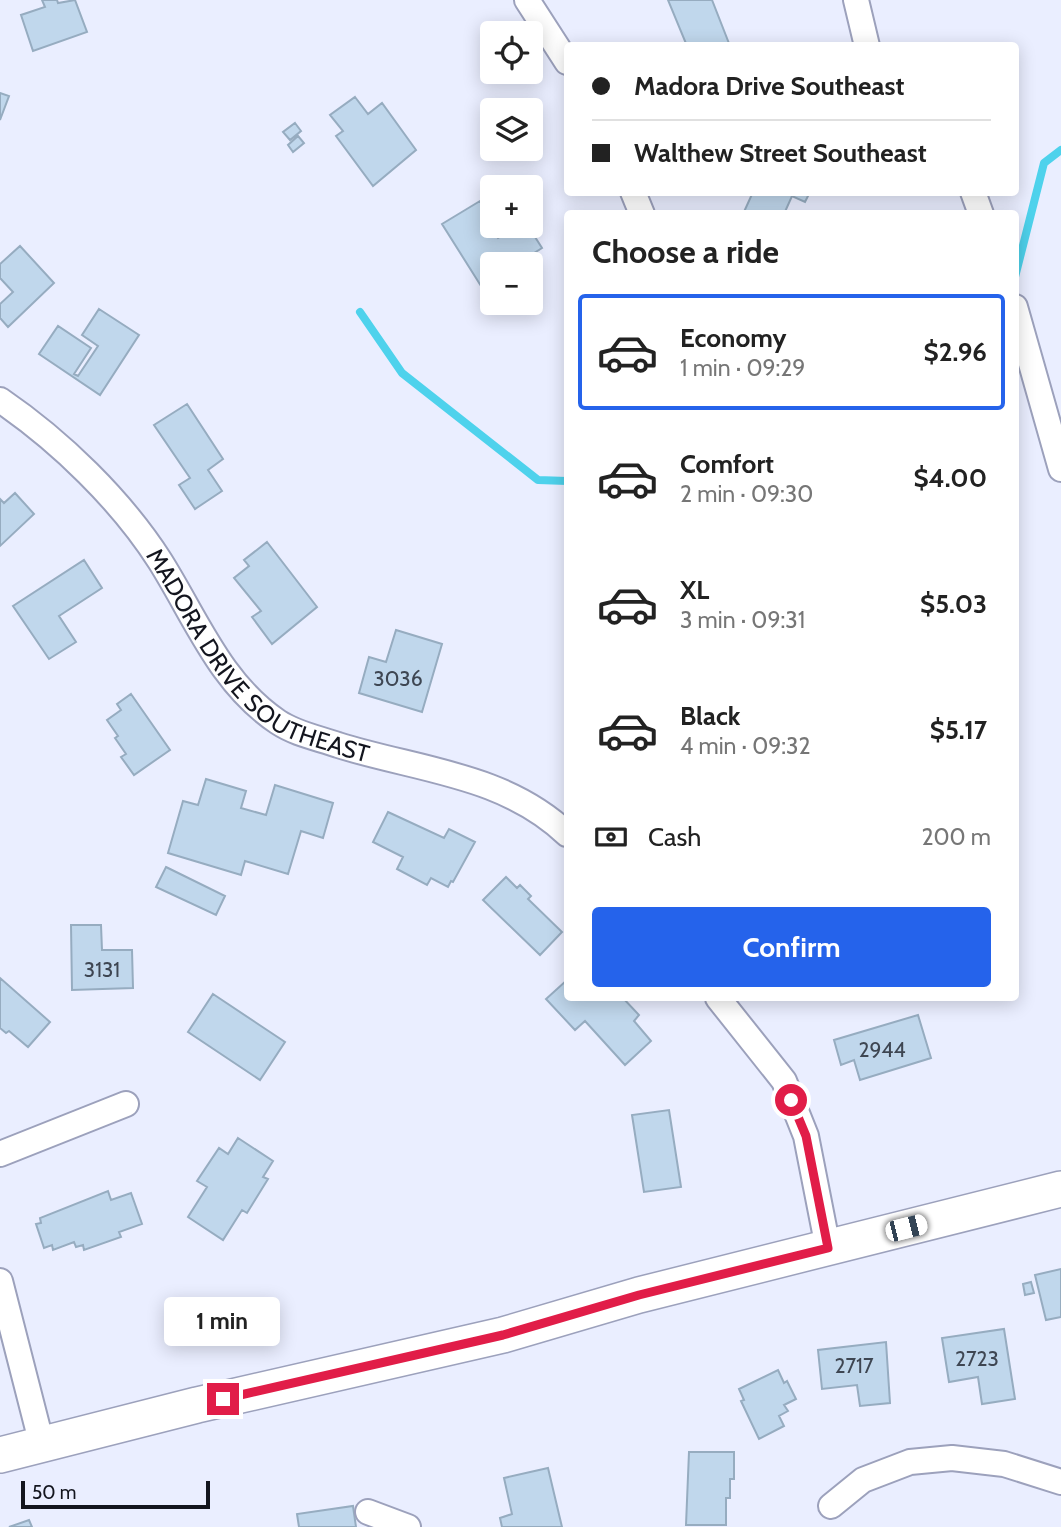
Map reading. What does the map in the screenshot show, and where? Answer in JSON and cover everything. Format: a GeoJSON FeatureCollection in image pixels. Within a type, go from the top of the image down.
{"type":"FeatureCollection","features":[{"type":"Feature","properties":{"kind":"street"},"geometry":{"type":"LineString","coordinates":[[527,0],[564,57]]}},
{"type":"Feature","properties":{"kind":"street"},"geometry":{"type":"LineString","coordinates":[[856,0],[866,42]]}},
{"type":"Feature","properties":{"kind":"street"},"geometry":{"type":"LineString","coordinates":[[1019,321],[1061,469]]}},
{"type":"Feature","properties":{"kind":"street","name":"MADORA DRIVE SOUTHEAST"},"geometry":{"type":"LineString","coordinates":[[0,400],[27,418],[64,451],[126,518],[159,561],[225,672],[261,709],[295,731],[364,753],[489,785],[540,810],[564,831]]}},
{"type":"Feature","properties":{"kind":"street"},"geometry":{"type":"LineString","coordinates":[[720,1001],[784,1081],[806,1136],[828,1248]]}},
{"type":"Feature","properties":{"kind":"street"},"geometry":{"type":"LineString","coordinates":[[0,1154],[125,1104]]}},
{"type":"Feature","properties":{"kind":"street"},"geometry":{"type":"LineString","coordinates":[[0,1455],[197,1405],[503,1335],[639,1295],[1061,1189]]}},
{"type":"Feature","properties":{"kind":"street"},"geometry":{"type":"LineString","coordinates":[[0,1280],[42,1445]]}},
{"type":"Feature","properties":{"kind":"street"},"geometry":{"type":"LineString","coordinates":[[831,1506],[863,1480],[910,1462],[952,1458],[1004,1464],[1061,1482]]}},
{"type":"Feature","properties":{"kind":"street"},"geometry":{"type":"LineString","coordinates":[[368,1511],[408,1527]]}},
{"type":"Feature","properties":{"kind":"building"},"geometry":{"type":"Polygon","coordinates":[[[42,0],[57,0],[58,3],[75,0],[87,32],[33,51],[21,15],[45,7],[42,0]]]}},
{"type":"Feature","properties":{"kind":"building"},"geometry":{"type":"Polygon","coordinates":[[[668,0],[712,0],[728,42],[685,42],[668,0]]]}},
{"type":"Feature","properties":{"kind":"building"},"geometry":{"type":"Polygon","coordinates":[[[0,93],[9,96],[0,120],[0,93]]]}},
{"type":"Feature","properties":{"kind":"building"},"geometry":{"type":"Polygon","coordinates":[[[355,97],[368,114],[382,103],[416,150],[373,186],[336,136],[343,131],[330,115],[355,97]]]}},
{"type":"Feature","properties":{"kind":"building"},"geometry":{"type":"Polygon","coordinates":[[[295,123],[301,131],[290,140],[283,132],[295,123]]]}},
{"type":"Feature","properties":{"kind":"building"},"geometry":{"type":"Polygon","coordinates":[[[298,136],[304,143],[293,152],[288,145],[298,136]]]}},
{"type":"Feature","properties":{"kind":"building"},"geometry":{"type":"Polygon","coordinates":[[[751,196],[792,196],[786,210],[745,210],[751,196]]]}},
{"type":"Feature","properties":{"kind":"building"},"geometry":{"type":"Polygon","coordinates":[[[792,196],[808,196],[805,202],[792,196]]]}},
{"type":"Feature","properties":{"kind":"building"},"geometry":{"type":"Polygon","coordinates":[[[480,201],[480,238],[536,238],[542,248],[536,252],[480,252],[480,284],[442,224],[480,201]]]}},
{"type":"Feature","properties":{"kind":"building"},"geometry":{"type":"Polygon","coordinates":[[[20,246],[54,283],[8,327],[0,318],[0,304],[13,292],[0,278],[0,264],[20,246]]]}},
{"type":"Feature","properties":{"kind":"building"},"geometry":{"type":"Polygon","coordinates":[[[99,309],[139,335],[100,395],[39,354],[58,326],[91,348],[74,374],[78,376],[98,346],[82,335],[99,309]]]}},
{"type":"Feature","properties":{"kind":"building"},"geometry":{"type":"Polygon","coordinates":[[[187,404],[223,459],[208,470],[222,491],[195,509],[179,485],[190,478],[154,425],[187,404]]]}},
{"type":"Feature","properties":{"kind":"building"},"geometry":{"type":"Polygon","coordinates":[[[15,493],[34,514],[0,546],[0,499],[4,503],[15,493]]]}},
{"type":"Feature","properties":{"kind":"building"},"geometry":{"type":"Polygon","coordinates":[[[267,542],[317,607],[272,644],[252,617],[261,611],[234,578],[249,566],[244,560],[267,542]]]}},
{"type":"Feature","properties":{"kind":"building"},"geometry":{"type":"Polygon","coordinates":[[[84,560],[102,588],[59,616],[76,642],[49,659],[13,606],[84,560]]]}},
{"type":"Feature","properties":{"kind":"building"},"geometry":{"type":"Polygon","coordinates":[[[396,630],[442,644],[422,712],[359,693],[369,657],[386,662],[396,630]]]}},
{"type":"Feature","properties":{"kind":"building"},"geometry":{"type":"Polygon","coordinates":[[[131,694],[170,750],[134,775],[121,757],[126,754],[107,720],[121,710],[117,704],[131,694]]]}},
{"type":"Feature","properties":{"kind":"building"},"geometry":{"type":"Polygon","coordinates":[[[206,779],[246,791],[241,808],[266,815],[275,785],[333,803],[323,838],[301,831],[288,874],[245,861],[241,875],[168,853],[183,801],[198,805],[206,779]]]}},
{"type":"Feature","properties":{"kind":"building"},"geometry":{"type":"Polygon","coordinates":[[[388,812],[444,838],[449,829],[475,842],[448,887],[431,878],[427,885],[397,869],[403,857],[373,842],[388,812]]]}},
{"type":"Feature","properties":{"kind":"building"},"geometry":{"type":"Polygon","coordinates":[[[166,867],[225,896],[216,915],[156,887],[166,867]]]}},
{"type":"Feature","properties":{"kind":"building"},"geometry":{"type":"Polygon","coordinates":[[[506,877],[517,888],[520,885],[531,896],[528,899],[562,932],[540,955],[483,900],[506,877]]]}},
{"type":"Feature","properties":{"kind":"building"},"geometry":{"type":"Polygon","coordinates":[[[71,925],[101,925],[102,950],[132,950],[133,988],[72,990],[71,925]]]}},
{"type":"Feature","properties":{"kind":"building"},"geometry":{"type":"Polygon","coordinates":[[[0,978],[50,1022],[28,1047],[9,1031],[6,1033],[0,1028],[0,978]]]}},
{"type":"Feature","properties":{"kind":"building"},"geometry":{"type":"Polygon","coordinates":[[[564,983],[564,1001],[626,1001],[639,1015],[634,1021],[651,1041],[625,1065],[585,1021],[575,1030],[546,999],[564,983]]]}},
{"type":"Feature","properties":{"kind":"building"},"geometry":{"type":"Polygon","coordinates":[[[213,994],[285,1042],[260,1080],[188,1032],[213,994]]]}},
{"type":"Feature","properties":{"kind":"building"},"geometry":{"type":"Polygon","coordinates":[[[918,1015],[931,1058],[860,1080],[854,1060],[841,1065],[834,1040],[918,1015]]]}},
{"type":"Feature","properties":{"kind":"building"},"geometry":{"type":"Polygon","coordinates":[[[669,1110],[681,1187],[644,1192],[632,1115],[669,1110]]]}},
{"type":"Feature","properties":{"kind":"building"},"geometry":{"type":"Polygon","coordinates":[[[238,1138],[273,1161],[263,1177],[268,1179],[247,1213],[242,1210],[223,1240],[188,1217],[207,1187],[197,1181],[219,1148],[228,1154],[238,1138]]]}},
{"type":"Feature","properties":{"kind":"building"},"geometry":{"type":"Polygon","coordinates":[[[108,1191],[111,1200],[131,1193],[142,1224],[119,1232],[121,1237],[84,1250],[83,1245],[76,1247],[74,1242],[53,1250],[52,1245],[44,1248],[36,1224],[41,1223],[40,1218],[108,1191]]]}},
{"type":"Feature","properties":{"kind":"building"},"geometry":{"type":"Polygon","coordinates":[[[1061,1269],[1061,1317],[1046,1320],[1035,1275],[1061,1269]]]}},
{"type":"Feature","properties":{"kind":"building"},"geometry":{"type":"Polygon","coordinates":[[[1031,1282],[1034,1293],[1025,1295],[1023,1284],[1031,1282]]]}},
{"type":"Feature","properties":{"kind":"building"},"geometry":{"type":"Polygon","coordinates":[[[1004,1329],[1015,1399],[982,1404],[978,1377],[949,1382],[942,1338],[1004,1329]]]}},
{"type":"Feature","properties":{"kind":"building"},"geometry":{"type":"Polygon","coordinates":[[[886,1342],[890,1403],[860,1406],[857,1385],[822,1389],[818,1350],[886,1342]]]}},
{"type":"Feature","properties":{"kind":"building"},"geometry":{"type":"Polygon","coordinates":[[[778,1370],[796,1399],[784,1405],[788,1411],[779,1416],[784,1426],[759,1439],[741,1401],[744,1400],[739,1389],[778,1370]]]}},
{"type":"Feature","properties":{"kind":"building"},"geometry":{"type":"Polygon","coordinates":[[[689,1452],[734,1452],[734,1479],[730,1479],[730,1498],[726,1498],[726,1525],[686,1525],[689,1452]]]}},
{"type":"Feature","properties":{"kind":"building"},"geometry":{"type":"Polygon","coordinates":[[[548,1468],[562,1527],[502,1527],[500,1518],[512,1514],[504,1478],[548,1468]]]}},
{"type":"Feature","properties":{"kind":"building"},"geometry":{"type":"Polygon","coordinates":[[[353,1506],[356,1527],[299,1527],[297,1514],[353,1506]]]}},
{"type":"Feature","properties":{"kind":"building"},"geometry":{"type":"Polygon","coordinates":[[[29,1520],[32,1527],[9,1527],[29,1520]]]}},
{"type":"Feature","properties":{"kind":"waterway"},"geometry":{"type":"LineString","coordinates":[[1019,261],[1044,163],[1061,150]]}},
{"type":"Feature","properties":{"kind":"waterway"},"geometry":{"type":"LineString","coordinates":[[360,312],[402,373],[538,480],[564,481]]}},
{"type":"Feature","properties":{"kind":"route"},"geometry":{"type":"LineString","coordinates":[[223,1399],[503,1335],[639,1295],[828,1248],[806,1136],[791,1100]]}}]}
